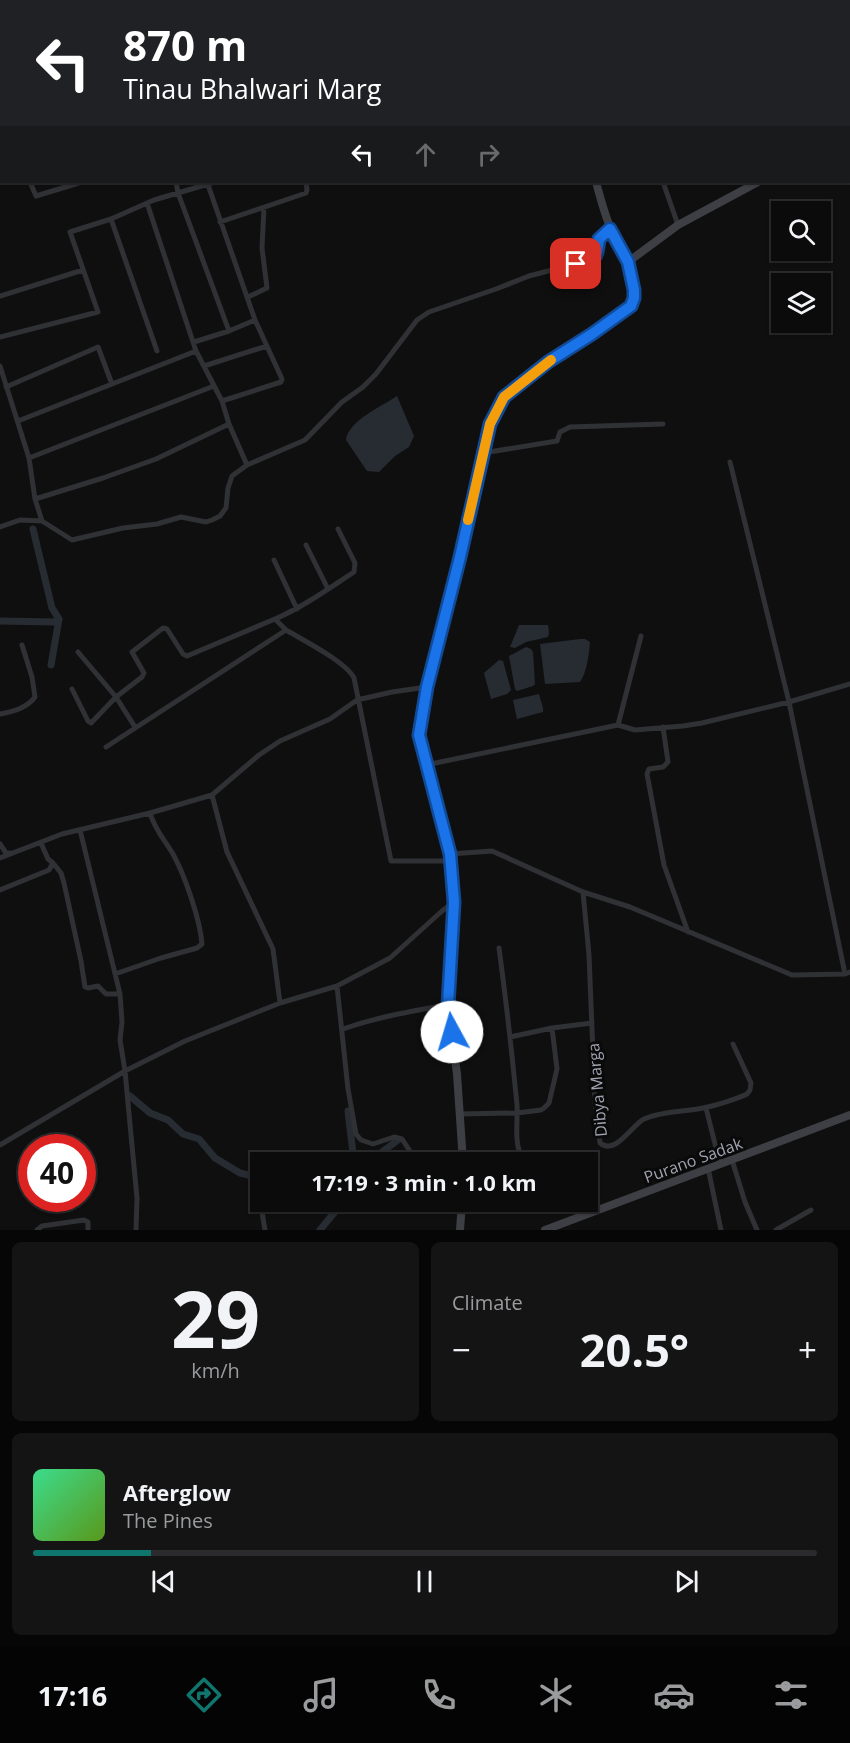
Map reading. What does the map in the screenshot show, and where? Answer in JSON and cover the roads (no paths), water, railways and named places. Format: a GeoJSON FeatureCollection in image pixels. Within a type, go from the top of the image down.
{"type":"FeatureCollection","features":[{"type":"Feature","properties":{"kind":"street"},"geometry":{"type":"LineString","coordinates":[[30,183],[36,196],[79,183]]}},
{"type":"Feature","properties":{"kind":"street"},"geometry":{"type":"LineString","coordinates":[[176,183],[229,331]]}},
{"type":"Feature","properties":{"kind":"street"},"geometry":{"type":"LineString","coordinates":[[0,337],[98,312],[70,232],[208,183],[255,320],[282,379],[282,382],[222,401]]}},
{"type":"Feature","properties":{"kind":"street"},"geometry":{"type":"LineString","coordinates":[[220,222],[306,193],[306,183]]}},
{"type":"Feature","properties":{"kind":"street"},"geometry":{"type":"LineString","coordinates":[[462,1152],[457,1074],[448,1005],[454,902],[451,858],[419,735],[427,687],[460,557],[490,424],[504,397],[548,362],[631,306],[634,298],[628,262],[610,229],[596,183]]}},
{"type":"Feature","properties":{"kind":"street"},"geometry":{"type":"LineString","coordinates":[[663,183],[678,225]]}},
{"type":"Feature","properties":{"kind":"street"},"geometry":{"type":"LineString","coordinates":[[628,262],[678,225],[757,183]]}},
{"type":"Feature","properties":{"kind":"street"},"geometry":{"type":"LineString","coordinates":[[147,203],[196,351],[222,401],[229,424],[247,465]]}},
{"type":"Feature","properties":{"kind":"street"},"geometry":{"type":"LineString","coordinates":[[248,297],[267,288],[262,248],[264,208]]}},
{"type":"Feature","properties":{"kind":"street"},"geometry":{"type":"LineString","coordinates":[[111,219],[157,351]]}},
{"type":"Feature","properties":{"kind":"street"},"geometry":{"type":"LineString","coordinates":[[0,527],[20,520],[42,520],[72,540],[123,528],[157,524],[181,517],[206,522],[220,516],[226,508],[232,476],[247,465],[305,440],[315,432],[342,402],[376,374],[417,320],[429,312],[529,276],[591,260],[598,253],[599,239],[610,229]]}},
{"type":"Feature","properties":{"kind":"street"},"geometry":{"type":"LineString","coordinates":[[0,296],[84,270]]}},
{"type":"Feature","properties":{"kind":"street"},"geometry":{"type":"LineString","coordinates":[[194,342],[255,320]]}},
{"type":"Feature","properties":{"kind":"street"},"geometry":{"type":"LineString","coordinates":[[204,366],[267,346]]}},
{"type":"Feature","properties":{"kind":"street"},"geometry":{"type":"LineString","coordinates":[[6,387],[98,347],[112,384]]}},
{"type":"Feature","properties":{"kind":"street"},"geometry":{"type":"LineString","coordinates":[[18,421],[196,351]]}},
{"type":"Feature","properties":{"kind":"street"},"geometry":{"type":"LineString","coordinates":[[0,366],[29,458],[35,499],[42,520]]}},
{"type":"Feature","properties":{"kind":"street"},"geometry":{"type":"LineString","coordinates":[[29,458],[214,386]]}},
{"type":"Feature","properties":{"kind":"street"},"geometry":{"type":"LineString","coordinates":[[35,499],[156,459],[229,424]]}},
{"type":"Feature","properties":{"kind":"street"},"geometry":{"type":"LineString","coordinates":[[483,453],[557,441],[560,432],[570,427],[663,424]]}},
{"type":"Feature","properties":{"kind":"street"},"geometry":{"type":"LineString","coordinates":[[275,619],[286,630],[342,665],[354,678],[391,861],[451,858],[492,851],[583,892],[630,907],[792,975],[848,973],[789,702],[730,462]]}},
{"type":"Feature","properties":{"kind":"street"},"geometry":{"type":"LineString","coordinates":[[72,689],[89,723],[93,722],[116,697],[143,675],[132,652],[163,628],[167,629],[183,654],[187,656],[297,609],[354,572],[356,566],[338,529]]}},
{"type":"Feature","properties":{"kind":"street"},"geometry":{"type":"LineString","coordinates":[[306,545],[328,589]]}},
{"type":"Feature","properties":{"kind":"street"},"geometry":{"type":"LineString","coordinates":[[274,560],[297,609]]}},
{"type":"Feature","properties":{"kind":"street"},"geometry":{"type":"LineString","coordinates":[[105,747],[286,630]]}},
{"type":"Feature","properties":{"kind":"street"},"geometry":{"type":"LineString","coordinates":[[618,725],[641,636]]}},
{"type":"Feature","properties":{"kind":"street"},"geometry":{"type":"LineString","coordinates":[[0,714],[25,706],[35,697],[33,677],[22,645]]}},
{"type":"Feature","properties":{"kind":"street"},"geometry":{"type":"LineString","coordinates":[[78,652],[116,697],[135,727]]}},
{"type":"Feature","properties":{"kind":"street"},"geometry":{"type":"LineString","coordinates":[[426,765],[618,725],[636,730],[702,723],[789,702],[850,684]]}},
{"type":"Feature","properties":{"kind":"street"},"geometry":{"type":"LineString","coordinates":[[0,858],[62,834],[150,813],[212,795],[259,755],[280,741],[330,719],[357,700],[427,687]]}},
{"type":"Feature","properties":{"kind":"street"},"geometry":{"type":"LineString","coordinates":[[663,727],[668,762],[663,767],[649,770],[647,774],[664,865],[688,932]]}},
{"type":"Feature","properties":{"kind":"street"},"geometry":{"type":"LineString","coordinates":[[212,795],[227,852],[273,949],[280,1003]]}},
{"type":"Feature","properties":{"kind":"street"},"geometry":{"type":"LineString","coordinates":[[116,974],[197,948],[202,944],[197,920],[181,871],[156,831],[150,813]]}},
{"type":"Feature","properties":{"kind":"street"},"geometry":{"type":"LineString","coordinates":[[80,830],[120,994],[122,1022],[120,1040],[136,1188],[136,1230]]}},
{"type":"Feature","properties":{"kind":"street"},"geometry":{"type":"LineString","coordinates":[[41,843],[48,859],[61,873],[85,987],[98,986],[106,994],[120,994]]}},
{"type":"Feature","properties":{"kind":"street"},"geometry":{"type":"LineString","coordinates":[[0,844],[6,853],[15,854]]}},
{"type":"Feature","properties":{"kind":"street"},"geometry":{"type":"LineString","coordinates":[[0,890],[47,872],[52,864]]}},
{"type":"Feature","properties":{"kind":"street","name":"Dibya Marga"},"geometry":{"type":"LineString","coordinates":[[583,892],[589,955],[595,1103],[602,1146],[614,1144],[623,1139],[640,1121],[654,1115],[706,1108],[747,1094],[751,1083],[733,1044]]}},
{"type":"Feature","properties":{"kind":"street"},"geometry":{"type":"LineString","coordinates":[[0,1145],[125,1071],[185,1041],[280,1003],[337,986],[390,958],[442,910],[454,902]]}},
{"type":"Feature","properties":{"kind":"street"},"geometry":{"type":"LineString","coordinates":[[499,948],[510,1037],[520,1152]]}},
{"type":"Feature","properties":{"kind":"street"},"geometry":{"type":"LineString","coordinates":[[337,986],[348,1089],[356,1134],[361,1140],[373,1144],[394,1137],[402,1139],[410,1152]]}},
{"type":"Feature","properties":{"kind":"street"},"geometry":{"type":"LineString","coordinates":[[343,1029],[393,1014],[448,1005]]}},
{"type":"Feature","properties":{"kind":"street"},"geometry":{"type":"LineString","coordinates":[[510,1037],[552,1028],[592,1023]]}},
{"type":"Feature","properties":{"kind":"street"},"geometry":{"type":"LineString","coordinates":[[460,1114],[517,1113],[541,1110],[549,1103],[557,1069],[552,1028]]}},
{"type":"Feature","properties":{"kind":"street"},"geometry":{"type":"LineString","coordinates":[[706,1108],[705,1112],[720,1164]]}},
{"type":"Feature","properties":{"kind":"street","name":"Purano Sadak"},"geometry":{"type":"LineString","coordinates":[[545,1230],[850,1115]]}},
{"type":"Feature","properties":{"kind":"street"},"geometry":{"type":"LineString","coordinates":[[732,1160],[745,1202],[757,1230]]}},
{"type":"Feature","properties":{"kind":"street"},"geometry":{"type":"LineString","coordinates":[[708,1168],[721,1230]]}},
{"type":"Feature","properties":{"kind":"street"},"geometry":{"type":"LineString","coordinates":[[776,1230],[811,1210]]}},
{"type":"Feature","properties":{"kind":"street"},"geometry":{"type":"LineString","coordinates":[[262,1212],[265,1230]]}},
{"type":"Feature","properties":{"kind":"street"},"geometry":{"type":"LineString","coordinates":[[460,1230],[461,1212]]}},
{"type":"Feature","properties":{"kind":"street"},"geometry":{"type":"LineString","coordinates":[[37,1230],[42,1226],[80,1220],[87,1220],[88,1230]]}},
{"type":"Feature","properties":{"kind":"waterway"},"geometry":{"type":"LineString","coordinates":[[33,529],[52,608],[59,619],[51,665]]}},
{"type":"Feature","properties":{"kind":"waterway"},"geometry":{"type":"LineString","coordinates":[[0,621],[54,622],[59,619]]}},
{"type":"Feature","properties":{"kind":"waterway"},"geometry":{"type":"LineString","coordinates":[[130,1096],[150,1113],[168,1120],[183,1134],[199,1139],[215,1158],[240,1173],[250,1175]]}},
{"type":"Feature","properties":{"kind":"waterway"},"geometry":{"type":"LineString","coordinates":[[348,1111],[353,1152]]}},
{"type":"Feature","properties":{"kind":"waterway"},"geometry":{"type":"LineString","coordinates":[[382,1152],[398,1140]]}},
{"type":"Feature","properties":{"kind":"waterway"},"geometry":{"type":"LineString","coordinates":[[320,1230],[335,1212]]}}]}
